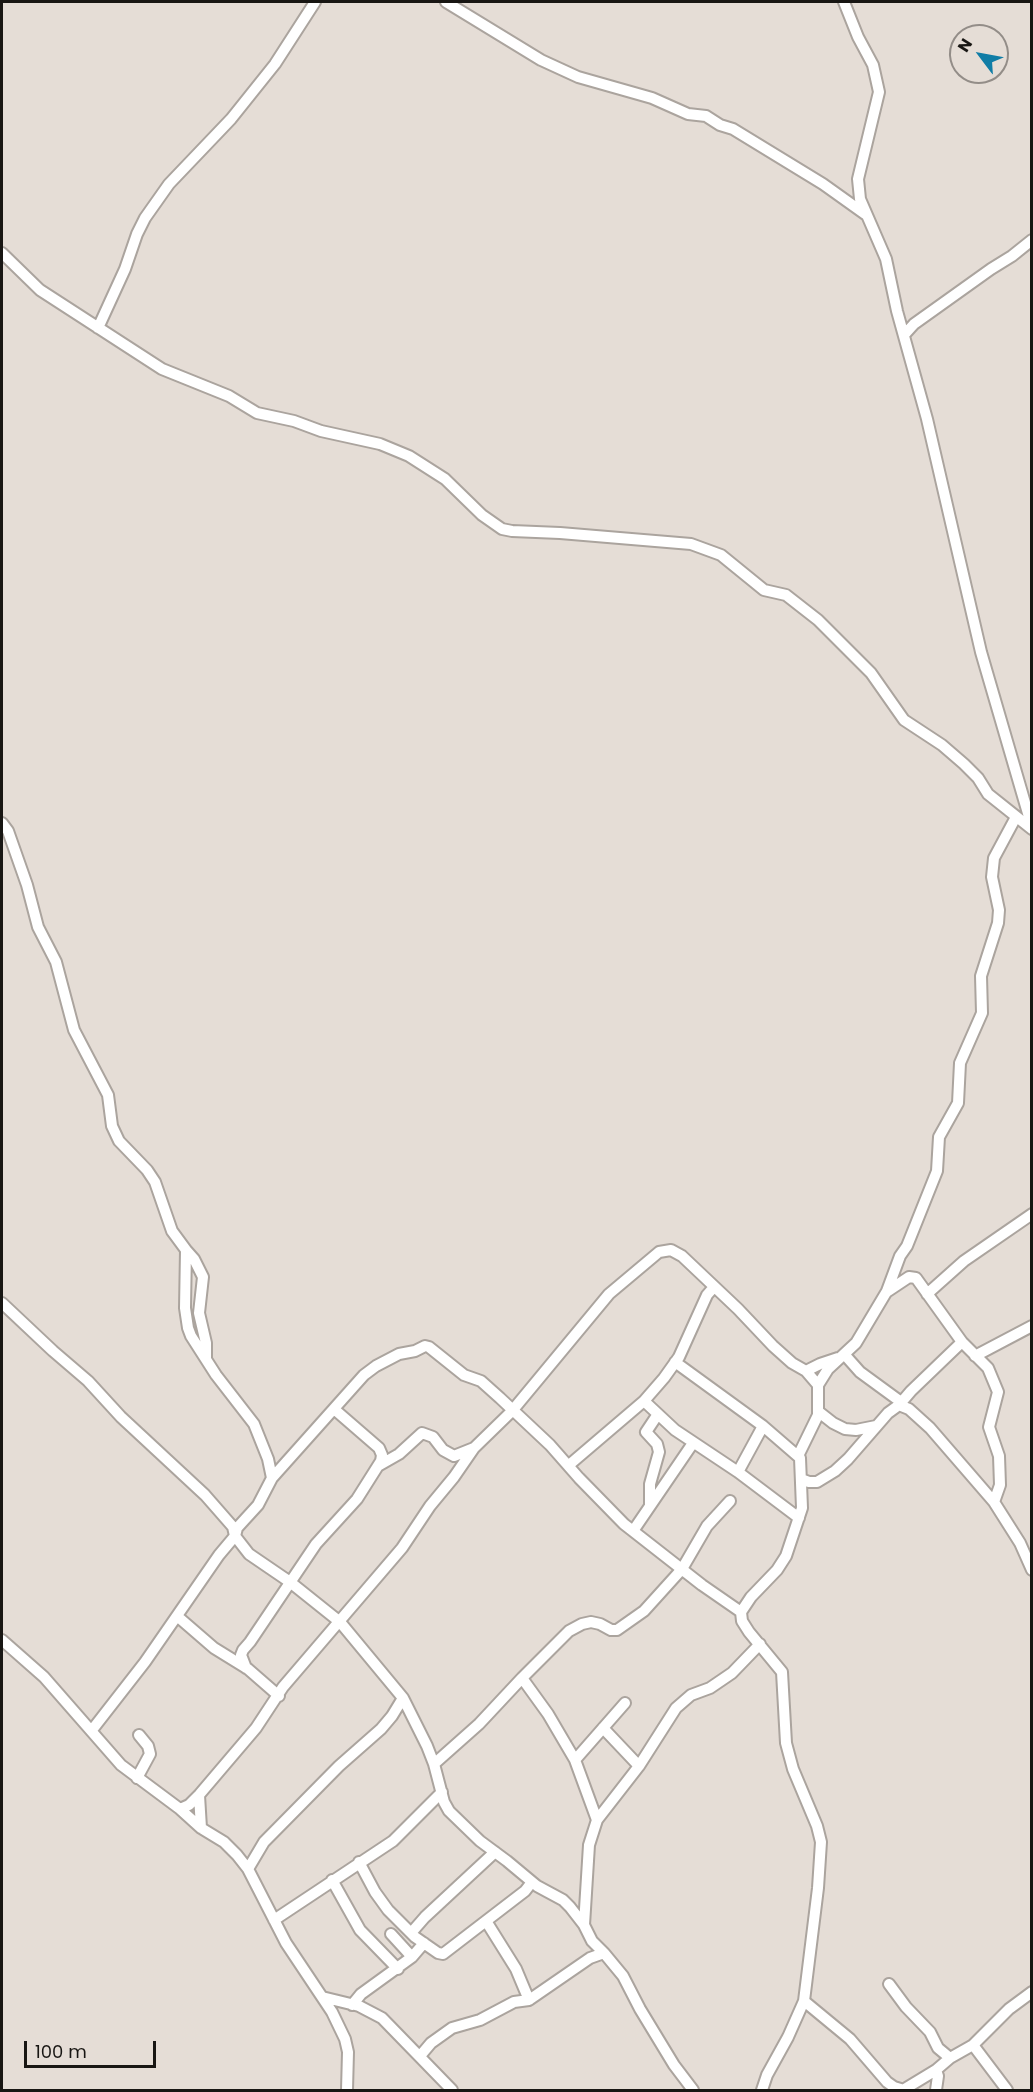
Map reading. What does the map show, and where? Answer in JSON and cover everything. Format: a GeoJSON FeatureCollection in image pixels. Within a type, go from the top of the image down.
{"type":"FeatureCollection","features":[{"type":"Feature","properties":{"kind":"street"},"geometry":{"type":"LineString","coordinates":[[98,328],[125,270],[145,218],[169,184],[231,119],[275,64],[315,2]]}},
{"type":"Feature","properties":{"kind":"street"},"geometry":{"type":"LineString","coordinates":[[446,2],[541,60],[578,77],[652,98],[688,114],[706,116],[720,125],[734,129],[866,214]]}},
{"type":"Feature","properties":{"kind":"street"},"geometry":{"type":"LineString","coordinates":[[844,2],[858,37],[873,65],[879,92],[858,179],[860,199],[886,259],[927,419],[981,652],[1032,828]]}},
{"type":"Feature","properties":{"kind":"street"},"geometry":{"type":"LineString","coordinates":[[904,335],[914,324],[1032,240]]}},
{"type":"Feature","properties":{"kind":"street"},"geometry":{"type":"LineString","coordinates":[[2,253],[40,290],[162,369],[229,396],[257,413],[321,431],[380,444],[409,456],[445,479],[482,515],[502,529],[691,544],[721,555],[764,590],[786,595],[818,620],[871,673],[904,720],[942,745],[978,778],[988,794],[1032,828]]}},
{"type":"Feature","properties":{"kind":"street"},"geometry":{"type":"LineString","coordinates":[[762,2091],[766,2075],[788,2037],[804,2001],[817,1897],[821,1842],[786,1743],[782,1672],[742,1621],[741,1612],[744,1605],[771,1578],[783,1560],[799,1518],[802,1508],[800,1458],[798,1456],[819,1412],[819,1385],[828,1369],[856,1343],[887,1291],[937,1171],[939,1137],[958,1103],[960,1063],[982,1013],[981,976],[998,923],[999,910],[992,877],[994,858],[1016,817]]}},
{"type":"Feature","properties":{"kind":"street"},"geometry":{"type":"LineString","coordinates":[[2,823],[8,831],[24,874],[38,927],[56,962],[74,1030],[108,1095],[112,1126],[118,1141],[147,1170],[155,1182],[172,1231],[194,1259],[203,1277],[200,1313],[206,1343],[206,1359]]}},
{"type":"Feature","properties":{"kind":"street"},"geometry":{"type":"LineString","coordinates":[[927,1294],[964,1261],[1032,1214]]}},
{"type":"Feature","properties":{"kind":"street"},"geometry":{"type":"LineString","coordinates":[[186,1250],[186,1317],[191,1336],[254,1424],[268,1459],[272,1478]]}},
{"type":"Feature","properties":{"kind":"street"},"geometry":{"type":"LineString","coordinates":[[180,1809],[189,1805],[199,1795],[256,1728],[279,1696],[402,1548],[430,1506],[474,1448],[512,1411],[609,1294],[659,1252],[671,1250],[676,1253],[738,1309],[773,1346],[792,1363],[806,1371],[819,1385]]}},
{"type":"Feature","properties":{"kind":"street"},"geometry":{"type":"LineString","coordinates":[[887,1291],[911,1277],[916,1278],[962,1342],[986,1365],[998,1392],[989,1427],[999,1456],[1000,1485],[994,1502]]}},
{"type":"Feature","properties":{"kind":"street"},"geometry":{"type":"LineString","coordinates":[[569,1465],[644,1401],[664,1378],[675,1362],[707,1295],[714,1287]]}},
{"type":"Feature","properties":{"kind":"street"},"geometry":{"type":"LineString","coordinates":[[2,1303],[88,1381],[121,1417],[200,1489],[227,1518],[233,1527],[235,1536],[249,1554],[290,1582],[340,1622],[403,1698],[434,1764],[444,1802],[449,1811],[470,1833],[532,1882],[563,1900],[584,1924],[592,1941],[623,1976],[674,2065],[693,2091]]}},
{"type":"Feature","properties":{"kind":"street"},"geometry":{"type":"LineString","coordinates":[[975,1356],[1032,1326]]}},
{"type":"Feature","properties":{"kind":"street"},"geometry":{"type":"LineString","coordinates":[[801,1479],[817,1482],[848,1459],[877,1426],[962,1342]]}},
{"type":"Feature","properties":{"kind":"street"},"geometry":{"type":"LineString","coordinates":[[92,1730],[145,1662],[219,1555],[235,1536],[236,1530],[258,1504],[272,1478],[308,1436],[364,1375],[399,1354],[409,1353],[425,1346],[433,1349],[464,1375],[481,1381],[538,1433],[593,1494],[633,1531],[741,1612]]}},
{"type":"Feature","properties":{"kind":"street"},"geometry":{"type":"LineString","coordinates":[[806,1371],[841,1356]]}},
{"type":"Feature","properties":{"kind":"street"},"geometry":{"type":"LineString","coordinates":[[841,1356],[930,1428],[994,1502],[1020,1543],[1032,1570]]}},
{"type":"Feature","properties":{"kind":"street"},"geometry":{"type":"LineString","coordinates":[[675,1362],[763,1426],[800,1458]]}},
{"type":"Feature","properties":{"kind":"street"},"geometry":{"type":"LineString","coordinates":[[644,1401],[675,1430],[738,1472],[799,1518]]}},
{"type":"Feature","properties":{"kind":"street"},"geometry":{"type":"LineString","coordinates":[[246,1668],[241,1655],[242,1651],[327,1530],[357,1499],[378,1466],[382,1455],[379,1448],[334,1409]]}},
{"type":"Feature","properties":{"kind":"street"},"geometry":{"type":"LineString","coordinates":[[819,1412],[846,1429],[856,1430],[877,1426]]}},
{"type":"Feature","properties":{"kind":"street"},"geometry":{"type":"LineString","coordinates":[[651,1506],[650,1484],[658,1452],[657,1444],[646,1432],[658,1414]]}},
{"type":"Feature","properties":{"kind":"street"},"geometry":{"type":"LineString","coordinates":[[738,1472],[763,1426]]}},
{"type":"Feature","properties":{"kind":"street"},"geometry":{"type":"LineString","coordinates":[[378,1466],[399,1454],[422,1433],[433,1437],[443,1450],[454,1456],[474,1448]]}},
{"type":"Feature","properties":{"kind":"street"},"geometry":{"type":"LineString","coordinates":[[633,1531],[693,1443]]}},
{"type":"Feature","properties":{"kind":"street"},"geometry":{"type":"LineString","coordinates":[[434,1764],[479,1724],[569,1631],[591,1622],[615,1630],[644,1611],[682,1569],[707,1526],[730,1501]]}},
{"type":"Feature","properties":{"kind":"street"},"geometry":{"type":"LineString","coordinates":[[177,1616],[214,1648],[246,1668],[279,1696]]}},
{"type":"Feature","properties":{"kind":"street"},"geometry":{"type":"LineString","coordinates":[[2,1640],[44,1677],[121,1765],[180,1809],[201,1828],[224,1842],[248,1869],[274,1920],[345,2039],[348,2052],[348,2091]]}},
{"type":"Feature","properties":{"kind":"street"},"geometry":{"type":"LineString","coordinates":[[584,1924],[590,1845],[597,1820],[639,1766],[676,1708],[691,1695],[711,1688],[732,1673],[760,1644]]}},
{"type":"Feature","properties":{"kind":"street"},"geometry":{"type":"LineString","coordinates":[[522,1678],[548,1714],[575,1760],[597,1820]]}},
{"type":"Feature","properties":{"kind":"street"},"geometry":{"type":"LineString","coordinates":[[248,1869],[264,1842],[339,1766],[381,1729],[403,1698]]}},
{"type":"Feature","properties":{"kind":"street"},"geometry":{"type":"LineString","coordinates":[[575,1760],[625,1703]]}},
{"type":"Feature","properties":{"kind":"street"},"geometry":{"type":"LineString","coordinates":[[603,1728],[639,1766]]}},
{"type":"Feature","properties":{"kind":"street"},"geometry":{"type":"LineString","coordinates":[[137,1778],[150,1754],[148,1746],[139,1735]]}},
{"type":"Feature","properties":{"kind":"street"},"geometry":{"type":"LineString","coordinates":[[274,1920],[393,1840],[442,1792]]}},
{"type":"Feature","properties":{"kind":"street"},"geometry":{"type":"LineString","coordinates":[[199,1795],[201,1828]]}},
{"type":"Feature","properties":{"kind":"street"},"geometry":{"type":"LineString","coordinates":[[411,1933],[495,1852]]}},
{"type":"Feature","properties":{"kind":"street"},"geometry":{"type":"LineString","coordinates":[[359,1862],[382,1901],[411,1933],[424,1944],[443,1954],[525,1892],[532,1882]]}},
{"type":"Feature","properties":{"kind":"street"},"geometry":{"type":"LineString","coordinates":[[332,1880],[360,1930],[398,1969]]}},
{"type":"Feature","properties":{"kind":"street"},"geometry":{"type":"LineString","coordinates":[[486,1921],[516,1969],[529,2000]]}},
{"type":"Feature","properties":{"kind":"street"},"geometry":{"type":"LineString","coordinates":[[391,1934],[412,1957]]}},
{"type":"Feature","properties":{"kind":"street"},"geometry":{"type":"LineString","coordinates":[[352,2005],[369,1988],[398,1969],[424,1944]]}},
{"type":"Feature","properties":{"kind":"street"},"geometry":{"type":"LineString","coordinates":[[420,2056],[431,2043],[452,2028],[480,2020],[514,2002],[529,2000],[590,1958],[604,1953]]}},
{"type":"Feature","properties":{"kind":"street"},"geometry":{"type":"LineString","coordinates":[[889,1984],[906,2007],[930,2032],[938,2048],[950,2058]]}},
{"type":"Feature","properties":{"kind":"street"},"geometry":{"type":"LineString","coordinates":[[804,2001],[850,2039],[887,2082],[904,2090],[973,2045],[1009,2009],[1032,1992]]}},
{"type":"Feature","properties":{"kind":"street"},"geometry":{"type":"LineString","coordinates":[[322,1997],[359,2006],[382,2018],[452,2091]]}},
{"type":"Feature","properties":{"kind":"street"},"geometry":{"type":"LineString","coordinates":[[973,2045],[1007,2091]]}},
{"type":"Feature","properties":{"kind":"street"},"geometry":{"type":"LineString","coordinates":[[936,2070],[938,2076],[936,2091]]}}]}
